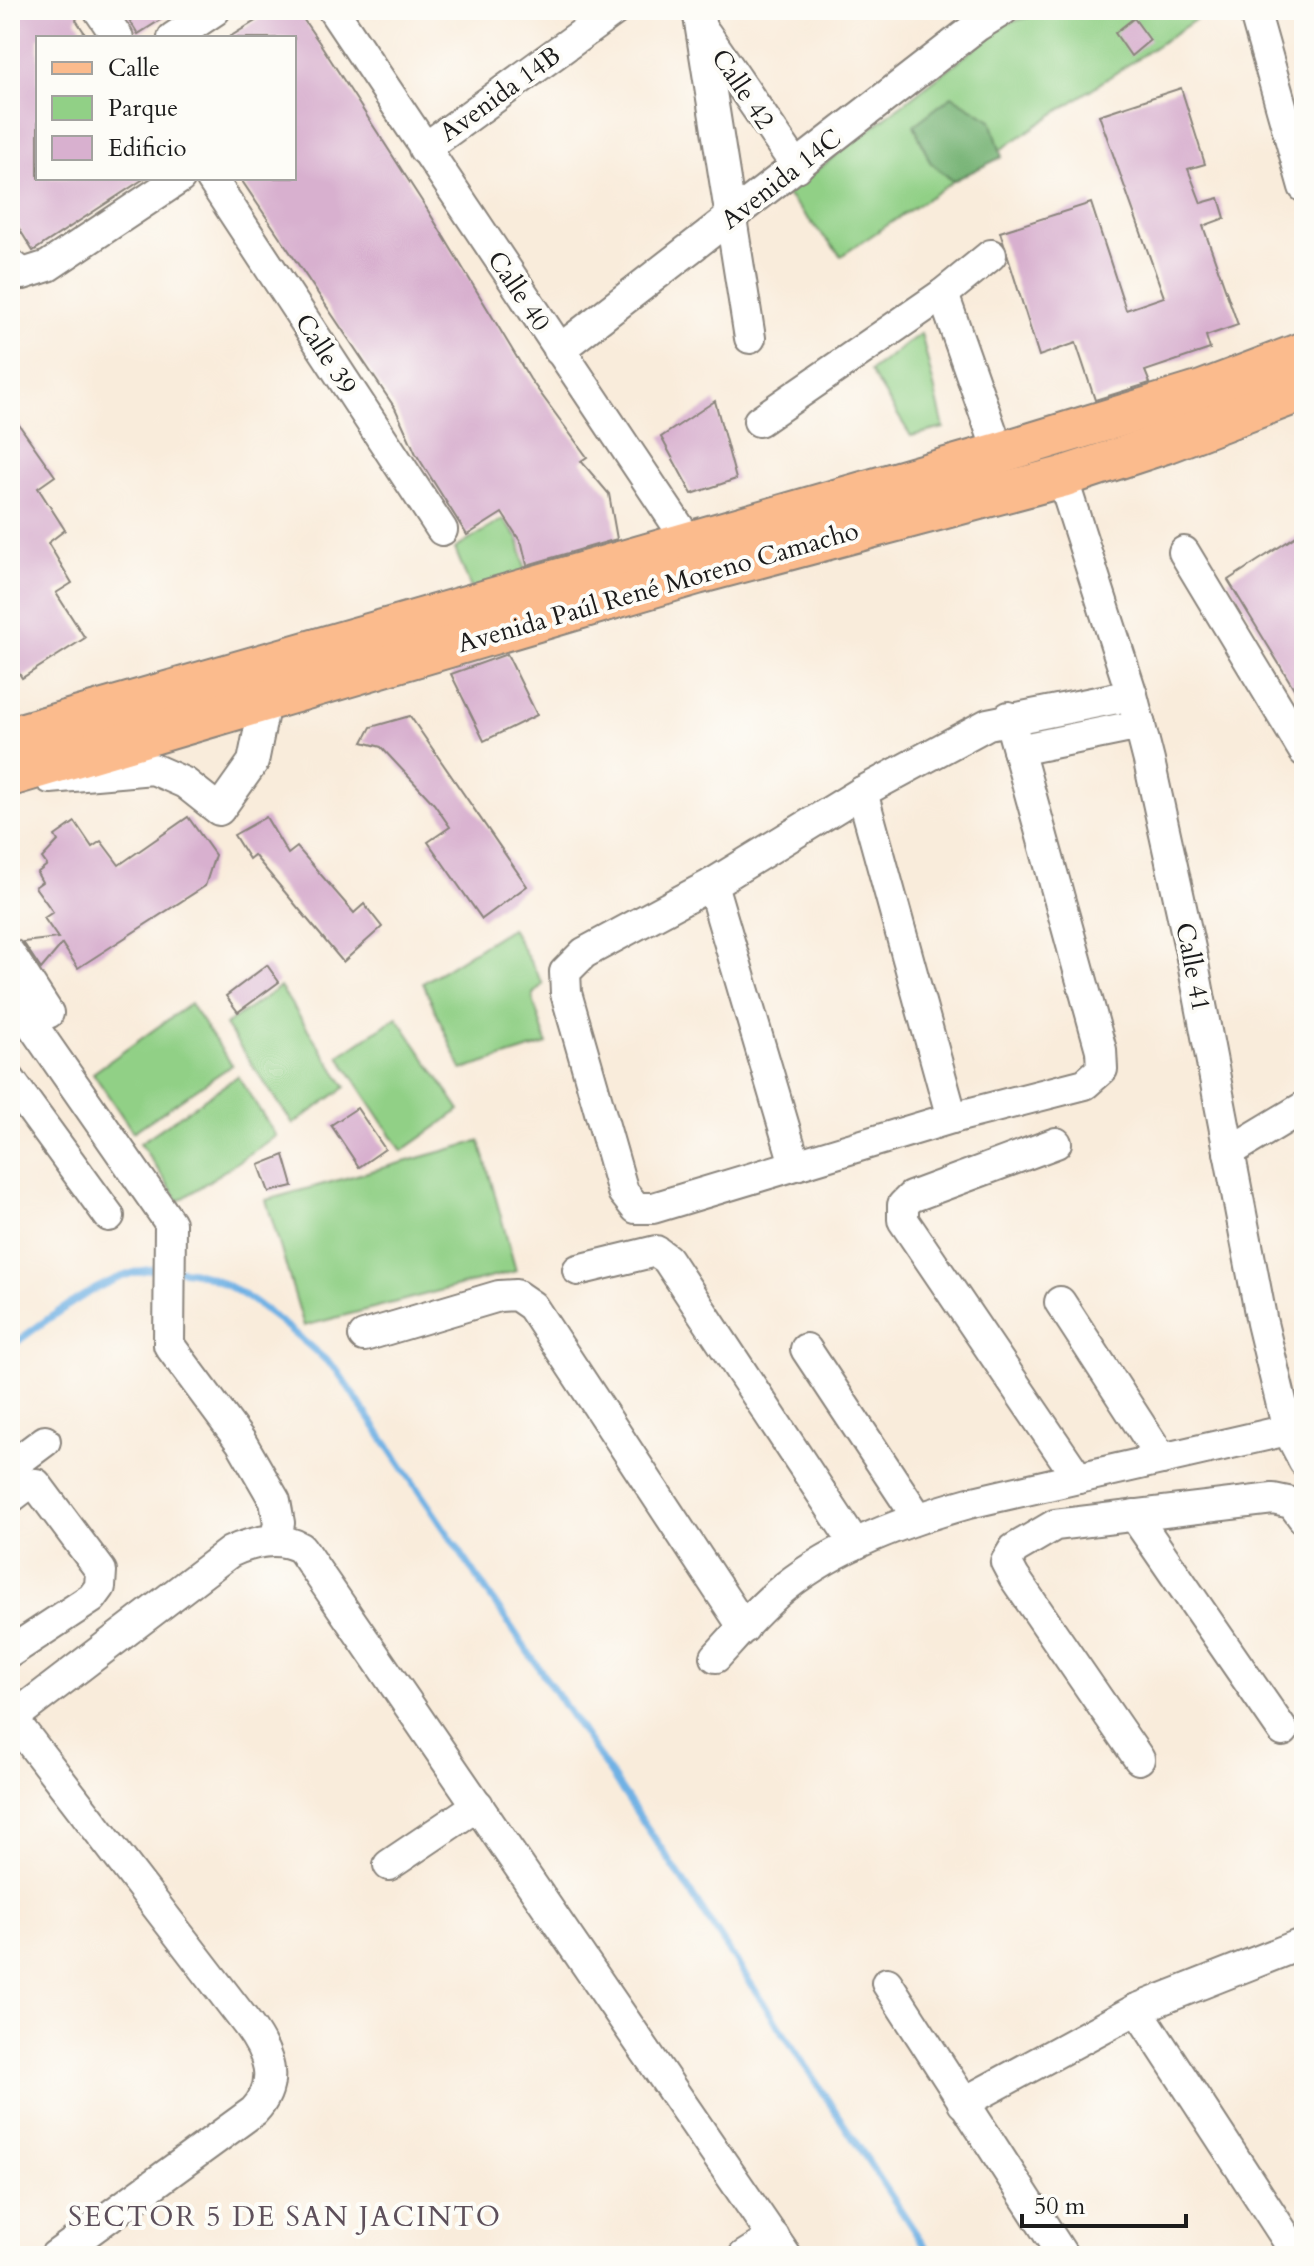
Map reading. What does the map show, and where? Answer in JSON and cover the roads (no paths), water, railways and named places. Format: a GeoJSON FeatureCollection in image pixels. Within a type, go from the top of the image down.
{"type":"FeatureCollection","features":[{"type":"Feature","properties":{"kind":"main road","name":"Avenida Paúl René Moreno Camacho"},"geometry":{"type":"LineString","coordinates":[[10,776],[265,702],[999,453],[1202,391],[1304,352]]}},
{"type":"Feature","properties":{"kind":"main road","name":"Avenida Paúl René Moreno Camacho"},"geometry":{"type":"LineString","coordinates":[[10,737],[692,558],[1062,477],[1304,390]]}},
{"type":"Feature","properties":{"kind":"street"},"geometry":{"type":"LineString","coordinates":[[99,10],[117,36]]}},
{"type":"Feature","properties":{"kind":"street"},"geometry":{"type":"LineString","coordinates":[[176,36],[215,10]]}},
{"type":"Feature","properties":{"kind":"street","name":"Calle 40"},"geometry":{"type":"LineString","coordinates":[[333,10],[559,350],[692,558]]}},
{"type":"Feature","properties":{"kind":"street","name":"Avenida 14B"},"geometry":{"type":"LineString","coordinates":[[424,149],[615,10]]}},
{"type":"Feature","properties":{"kind":"street","name":"Calle 42"},"geometry":{"type":"LineString","coordinates":[[690,10],[797,167]]}},
{"type":"Feature","properties":{"kind":"street"},"geometry":{"type":"LineString","coordinates":[[698,10],[750,338]]}},
{"type":"Feature","properties":{"kind":"street","name":"Avenida 14C"},"geometry":{"type":"LineString","coordinates":[[559,350],[977,26],[1003,10]]}},
{"type":"Feature","properties":{"kind":"street"},"geometry":{"type":"LineString","coordinates":[[1254,10],[1304,187]]}},
{"type":"Feature","properties":{"kind":"street"},"geometry":{"type":"LineString","coordinates":[[1272,10],[1304,116]]}},
{"type":"Feature","properties":{"kind":"street"},"geometry":{"type":"LineString","coordinates":[[10,264],[23,274],[48,266],[177,180]]}},
{"type":"Feature","properties":{"kind":"street","name":"Calle 39"},"geometry":{"type":"LineString","coordinates":[[212,180],[442,530]]}},
{"type":"Feature","properties":{"kind":"street"},"geometry":{"type":"LineString","coordinates":[[759,421],[943,294],[991,255]]}},
{"type":"Feature","properties":{"kind":"street"},"geometry":{"type":"LineString","coordinates":[[943,294],[999,453]]}},
{"type":"Feature","properties":{"kind":"street","name":"Calle 41"},"geometry":{"type":"LineString","coordinates":[[1062,477],[1140,725],[1191,953],[1262,1323],[1288,1430],[1304,1461]]}},
{"type":"Feature","properties":{"kind":"street"},"geometry":{"type":"LineString","coordinates":[[1184,552],[1304,751]]}},
{"type":"Feature","properties":{"kind":"street"},"geometry":{"type":"LineString","coordinates":[[1009,717],[1101,1050],[1102,1069],[1085,1084],[952,1118],[653,1208],[636,1208],[623,1192],[566,993],[565,972],[584,953],[712,884],[862,792],[988,724],[1009,717],[1132,695]]}},
{"type":"Feature","properties":{"kind":"street"},"geometry":{"type":"LineString","coordinates":[[10,782],[153,769],[185,783],[219,810],[253,762],[265,702]]}},
{"type":"Feature","properties":{"kind":"street"},"geometry":{"type":"LineString","coordinates":[[1018,750],[1140,725]]}},
{"type":"Feature","properties":{"kind":"street"},"geometry":{"type":"LineString","coordinates":[[862,792],[952,1118]]}},
{"type":"Feature","properties":{"kind":"street"},"geometry":{"type":"LineString","coordinates":[[712,884],[795,1164]]}},
{"type":"Feature","properties":{"kind":"street"},"geometry":{"type":"LineString","coordinates":[[10,954],[48,1013]]}},
{"type":"Feature","properties":{"kind":"street"},"geometry":{"type":"LineString","coordinates":[[10,993],[170,1223],[169,1345],[241,1442],[275,1501],[279,1523],[275,1541]]}},
{"type":"Feature","properties":{"kind":"street"},"geometry":{"type":"LineString","coordinates":[[10,1080],[109,1216]]}},
{"type":"Feature","properties":{"kind":"street"},"geometry":{"type":"LineString","coordinates":[[1229,1152],[1304,1107]]}},
{"type":"Feature","properties":{"kind":"street"},"geometry":{"type":"LineString","coordinates":[[1056,1143],[911,1197],[903,1205],[903,1220],[1078,1478]]}},
{"type":"Feature","properties":{"kind":"street"},"geometry":{"type":"LineString","coordinates":[[578,1270],[656,1251],[667,1259],[855,1544]]}},
{"type":"Feature","properties":{"kind":"street"},"geometry":{"type":"LineString","coordinates":[[364,1336],[499,1296],[516,1295],[532,1306],[744,1628]]}},
{"type":"Feature","properties":{"kind":"street"},"geometry":{"type":"LineString","coordinates":[[1060,1302],[1162,1459]]}},
{"type":"Feature","properties":{"kind":"street"},"geometry":{"type":"LineString","coordinates":[[806,1349],[918,1518]]}},
{"type":"Feature","properties":{"kind":"street"},"geometry":{"type":"LineString","coordinates":[[716,1657],[785,1587],[855,1544],[918,1518],[1288,1430]]}},
{"type":"Feature","properties":{"kind":"street"},"geometry":{"type":"LineString","coordinates":[[10,1467],[45,1441]]}},
{"type":"Feature","properties":{"kind":"street"},"geometry":{"type":"LineString","coordinates":[[10,1498],[27,1485],[36,1484],[101,1571],[100,1587],[92,1598],[10,1652]]}},
{"type":"Feature","properties":{"kind":"street"},"geometry":{"type":"LineString","coordinates":[[1043,1488],[1055,1525]]}},
{"type":"Feature","properties":{"kind":"street"},"geometry":{"type":"LineString","coordinates":[[1139,1759],[1006,1562],[1014,1549],[1055,1525],[1273,1499],[1292,1503],[1304,1519]]}},
{"type":"Feature","properties":{"kind":"street"},"geometry":{"type":"LineString","coordinates":[[1134,1515],[1283,1731]]}},
{"type":"Feature","properties":{"kind":"street"},"geometry":{"type":"LineString","coordinates":[[55,2256],[254,2111],[269,2083],[270,2066],[262,2044],[11,1719],[220,1559],[241,1547],[275,1541],[301,1548],[780,2247],[744,2256]]}},
{"type":"Feature","properties":{"kind":"street"},"geometry":{"type":"LineString","coordinates":[[389,1865],[478,1805]]}},
{"type":"Feature","properties":{"kind":"street"},"geometry":{"type":"LineString","coordinates":[[963,2103],[1137,2009],[1304,1943]]}},
{"type":"Feature","properties":{"kind":"street"},"geometry":{"type":"LineString","coordinates":[[887,1983],[1063,2256]]}},
{"type":"Feature","properties":{"kind":"street"},"geometry":{"type":"LineString","coordinates":[[1137,2009],[1298,2256]]}},
{"type":"Feature","properties":{"kind":"waterway"},"geometry":{"type":"LineString","coordinates":[[10,1347],[62,1309],[103,1285],[143,1270],[162,1269]]}},
{"type":"Feature","properties":{"kind":"waterway"},"geometry":{"type":"LineString","coordinates":[[178,1270],[198,1273],[241,1293],[336,1369],[663,1851],[931,2256]]}},
{"type":"Feature","properties":{"kind":"district","name":"SECTOR 5 DE SAN JACINTO"},"geometry":{"type":"Point","coordinates":[285,2217]}}]}
